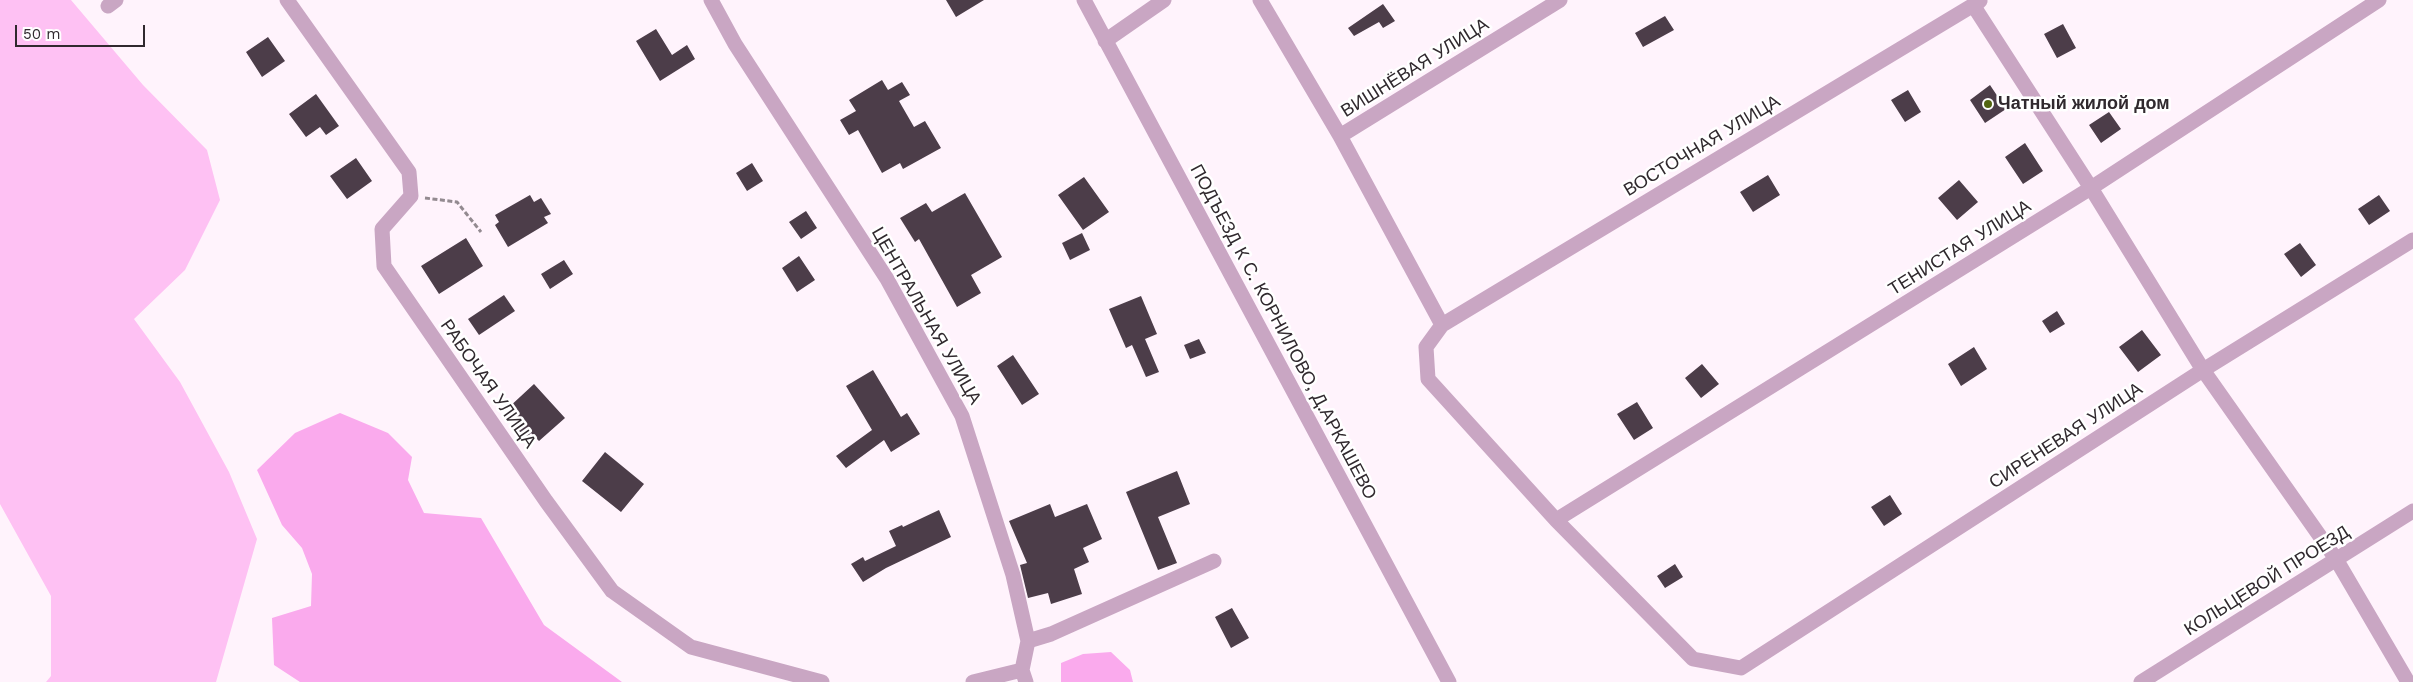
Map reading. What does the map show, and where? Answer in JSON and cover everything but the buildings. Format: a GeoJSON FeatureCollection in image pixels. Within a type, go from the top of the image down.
{"type":"FeatureCollection","features":[{"type":"Feature","properties":{"kind":"street"},"geometry":{"type":"LineString","coordinates":[[287,0],[409,172],[412,196]]}},
{"type":"Feature","properties":{"kind":"street","name":"ЦЕНТРАЛЬНАЯ УЛИЦА"},"geometry":{"type":"LineString","coordinates":[[712,0],[735,44],[887,279],[962,416],[1013,575],[1028,641],[1024,676]]}},
{"type":"Feature","properties":{"kind":"street","name":"ПОДЪЕЗД К С. КОРНИЛОВО, Д.АРКАШЕВО"},"geometry":{"type":"LineString","coordinates":[[1084,0],[1449,682]]}},
{"type":"Feature","properties":{"kind":"street"},"geometry":{"type":"LineString","coordinates":[[1106,41],[1164,0]]}},
{"type":"Feature","properties":{"kind":"street"},"geometry":{"type":"LineString","coordinates":[[1260,0],[1340,136],[1442,325],[1426,347],[1428,379],[1556,520]]}},
{"type":"Feature","properties":{"kind":"street","name":"ВИШНЁВАЯ УЛИЦА"},"geometry":{"type":"LineString","coordinates":[[1340,136],[1560,0]]}},
{"type":"Feature","properties":{"kind":"street","name":"ТЕНИСТАЯ УЛИЦА"},"geometry":{"type":"LineString","coordinates":[[1556,520],[2091,188],[2379,0]]}},
{"type":"Feature","properties":{"kind":"street"},"geometry":{"type":"LineString","coordinates":[[1977,3],[2203,370],[2336,559],[2408,682]]}},
{"type":"Feature","properties":{"kind":"street","name":"ВОСТОЧНАЯ УЛИЦА"},"geometry":{"type":"LineString","coordinates":[[1442,325],[1977,3]]}},
{"type":"Feature","properties":{"kind":"street","name":"РАБОЧАЯ УЛИЦА"},"geometry":{"type":"LineString","coordinates":[[412,196],[382,229],[384,266],[546,502],[612,590],[691,647],[822,682]]}},
{"type":"Feature","properties":{"kind":"street","name":"СИРЕНЕВАЯ УЛИЦА"},"geometry":{"type":"LineString","coordinates":[[1556,520],[1693,659],[1741,668],[2203,370],[2413,240]]}},
{"type":"Feature","properties":{"kind":"street","name":"КОЛЬЦЕВОЙ ПРОЕЗД"},"geometry":{"type":"LineString","coordinates":[[2141,682],[2413,511]]}},
{"type":"Feature","properties":{"kind":"street"},"geometry":{"type":"LineString","coordinates":[[1028,641],[1051,634],[1214,561]]}},
{"type":"Feature","properties":{"kind":"street"},"geometry":{"type":"LineString","coordinates":[[973,682],[1024,676]]}},
{"type":"Feature","properties":{"kind":"path"},"geometry":{"type":"LineString","coordinates":[[412,196],[457,202],[481,232]]}},
{"type":"Feature","properties":{"kind":"shaded area"},"geometry":{"type":"Polygon","coordinates":[[[0,0],[71,0],[143,85],[207,150],[220,200],[185,270],[134,319],[180,382],[229,472],[257,539],[216,682],[46,682],[51,676],[51,596],[0,504],[0,0]]]}},
{"type":"Feature","properties":{"kind":"shaded area"},"geometry":{"type":"Polygon","coordinates":[[[340,413],[388,433],[412,457],[408,480],[424,513],[481,518],[544,625],[622,682],[300,682],[274,665],[272,618],[311,606],[312,574],[302,548],[282,525],[257,470],[295,433],[340,413]]]}},
{"type":"Feature","properties":{"kind":"shaded area"},"geometry":{"type":"Polygon","coordinates":[[[1111,652],[1130,670],[1133,682],[1061,682],[1061,663],[1083,654],[1111,652]]]}},
{"type":"Feature","properties":{"kind":"place","name":"Чатный жилой дом"},"geometry":{"type":"Point","coordinates":[1988,104]}}]}
